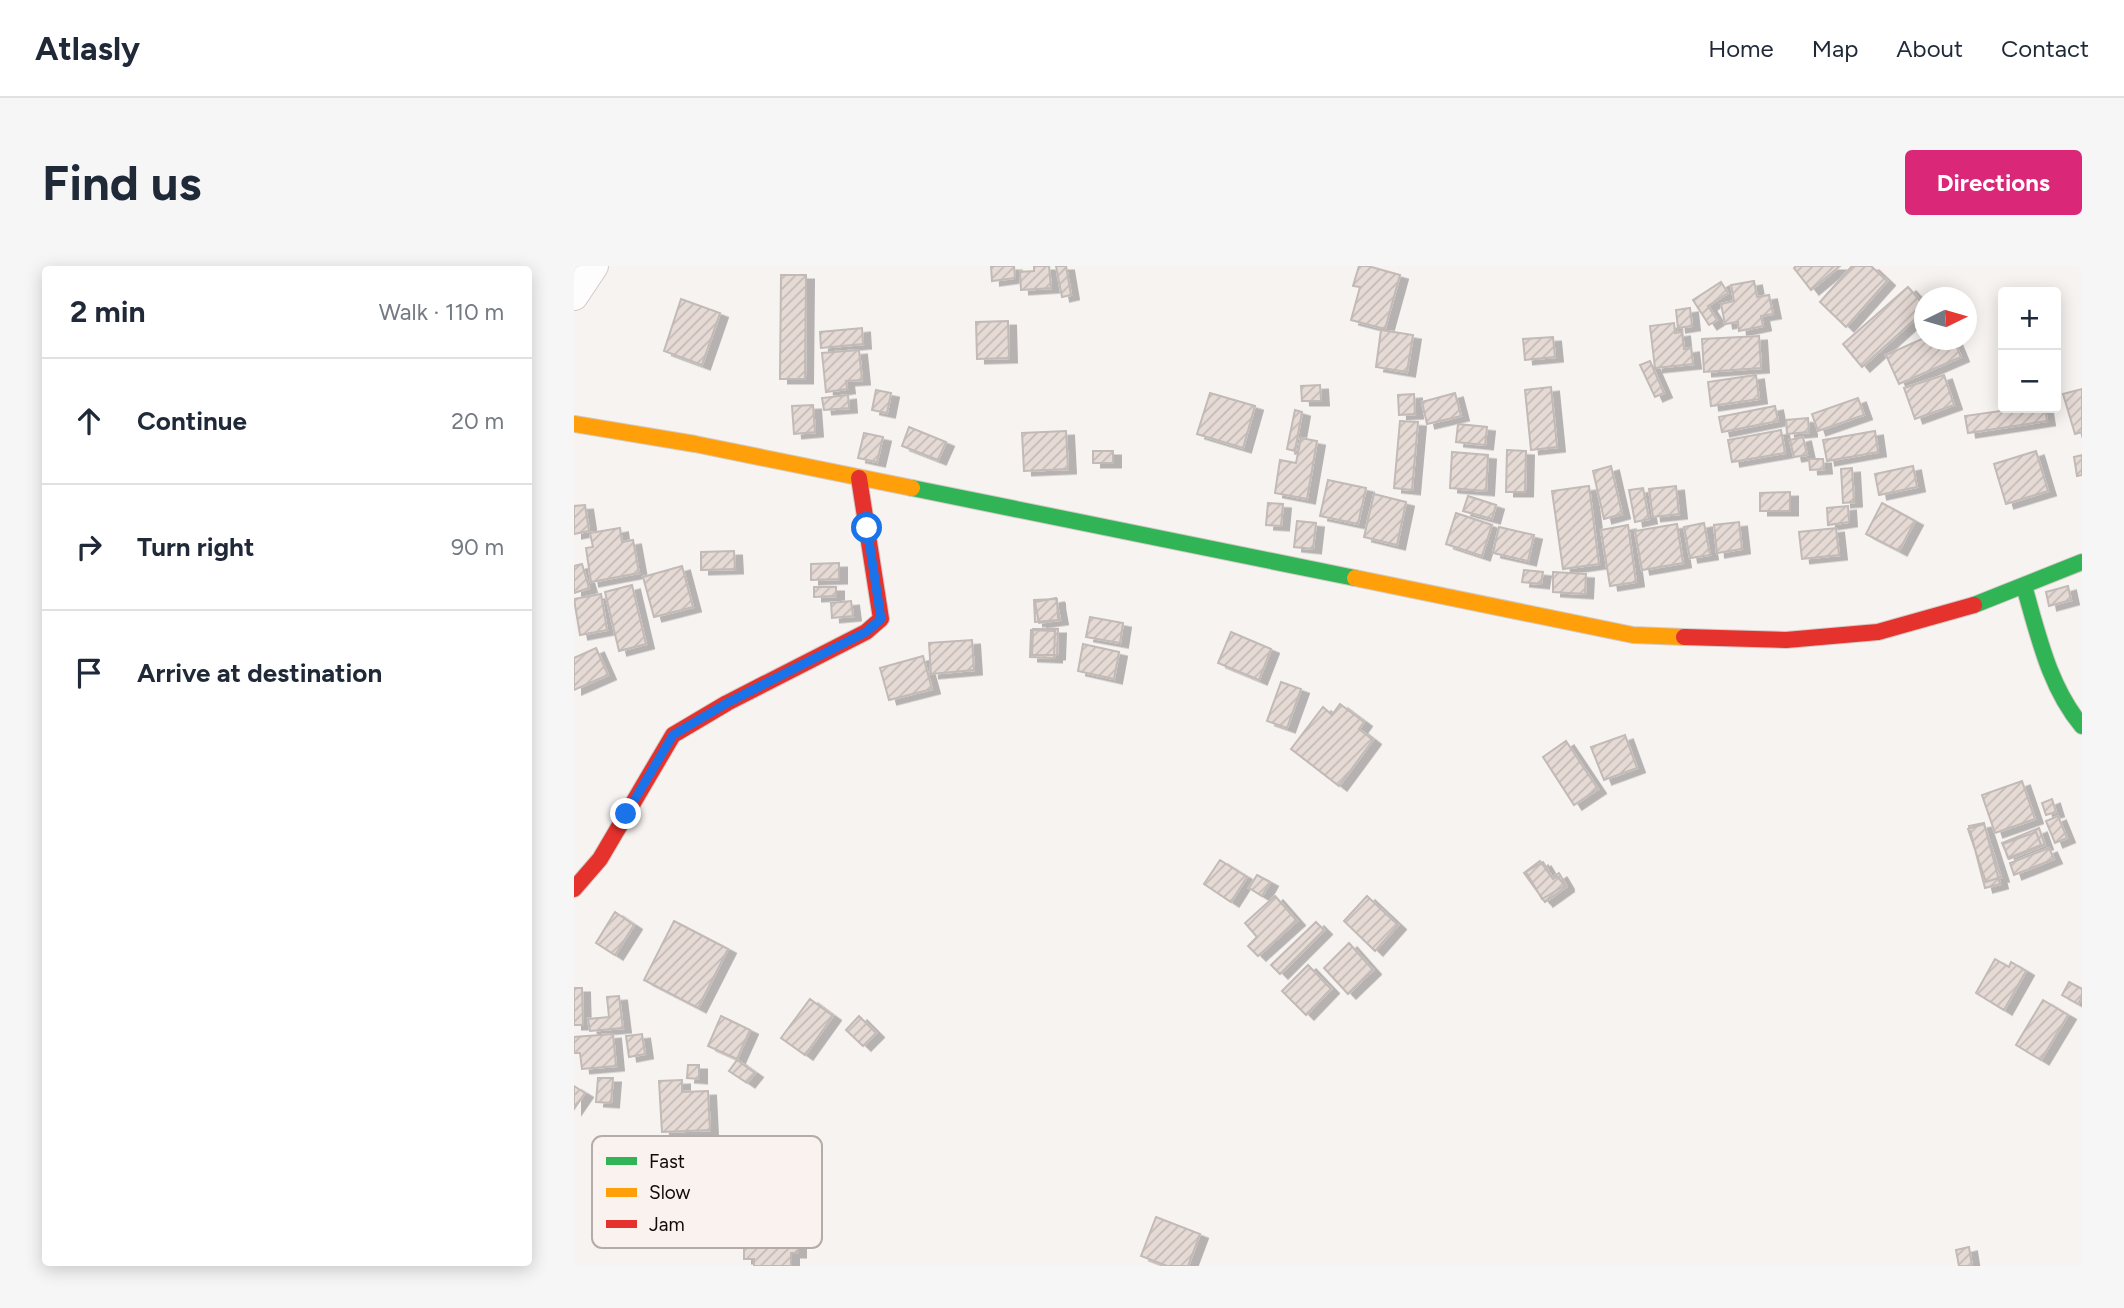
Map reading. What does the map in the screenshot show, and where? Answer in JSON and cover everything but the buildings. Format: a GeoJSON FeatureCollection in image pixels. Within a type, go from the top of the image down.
{"type":"FeatureCollection","features":[{"type":"Feature","properties":{"kind":"main road"},"geometry":{"type":"LineString","coordinates":[[574,424],[695,444],[1633,635],[1786,640],[1878,632],[1969,607],[2082,562]]}},
{"type":"Feature","properties":{"kind":"main road"},"geometry":{"type":"LineString","coordinates":[[574,889],[600,859],[673,735],[727,703],[866,632],[881,619],[859,478]]}},
{"type":"Feature","properties":{"kind":"main road"},"geometry":{"type":"LineString","coordinates":[[2024,586],[2049,668],[2074,718],[2082,726]]}},
{"type":"Feature","properties":{"kind":"street"},"geometry":{"type":"LineString","coordinates":[[574,296],[594,266]]}},
{"type":"Feature","properties":{"kind":"traffic: fast"},"geometry":{"type":"LineString","coordinates":[[912,488],[1355,578]]}},
{"type":"Feature","properties":{"kind":"traffic: fast"},"geometry":{"type":"LineString","coordinates":[[1974,605],[2082,562]]}},
{"type":"Feature","properties":{"kind":"traffic: fast"},"geometry":{"type":"LineString","coordinates":[[2024,586],[2053,677],[2082,726]]}},
{"type":"Feature","properties":{"kind":"traffic: slow"},"geometry":{"type":"LineString","coordinates":[[574,424],[695,444],[912,488]]}},
{"type":"Feature","properties":{"kind":"traffic: slow"},"geometry":{"type":"LineString","coordinates":[[1355,578],[1633,635],[1684,637]]}},
{"type":"Feature","properties":{"kind":"traffic: jam"},"geometry":{"type":"LineString","coordinates":[[574,889],[600,859],[673,735],[727,703],[866,632],[881,619],[859,478]]}},
{"type":"Feature","properties":{"kind":"traffic: jam"},"geometry":{"type":"LineString","coordinates":[[1684,637],[1786,640],[1878,632],[1974,605]]}},
{"type":"Feature","properties":{"kind":"route"},"geometry":{"type":"LineString","coordinates":[[626,814],[673,735],[727,703],[876,625],[881,619],[880,604],[867,528]]}}]}
